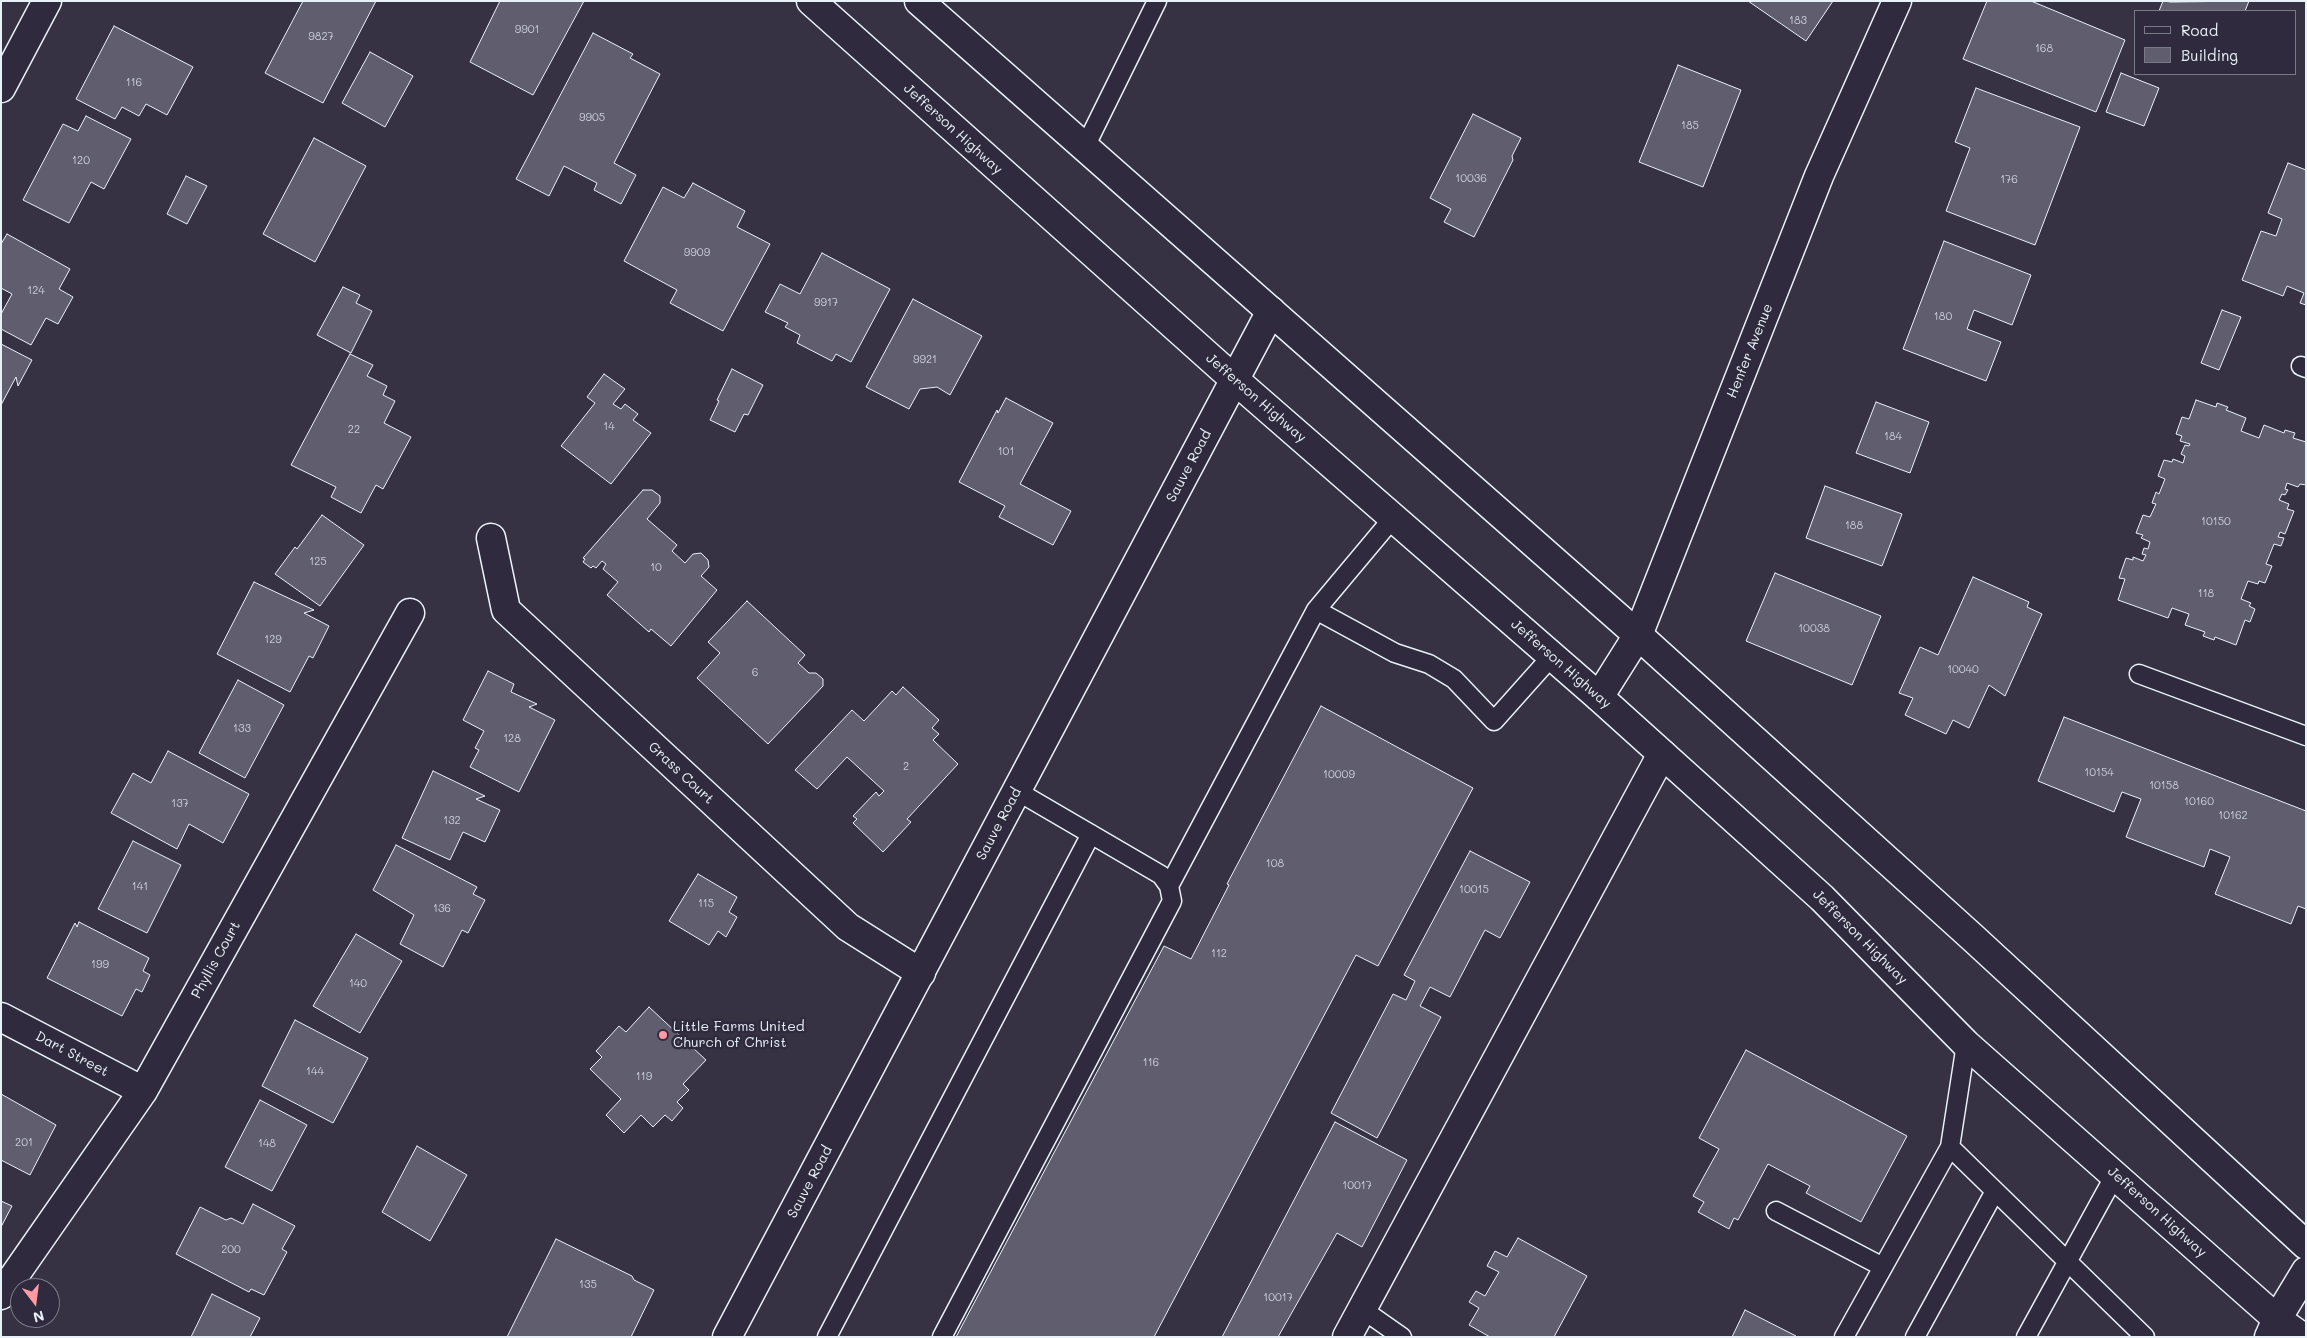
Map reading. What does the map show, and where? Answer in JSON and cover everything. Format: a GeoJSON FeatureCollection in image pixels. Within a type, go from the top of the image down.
{"type":"FeatureCollection","features":[{"type":"Feature","properties":{"kind":"street"},"geometry":{"type":"LineString","coordinates":[[1,88],[47,1]]}},
{"type":"Feature","properties":{"kind":"street","name":"Jefferson Highway"},"geometry":{"type":"LineString","coordinates":[[811,1],[1235,380],[1599,697],[1822,898],[1966,1044],[2115,1175],[2273,1328],[2302,1337]]}},
{"type":"Feature","properties":{"kind":"street"},"geometry":{"type":"LineString","coordinates":[[919,1],[1638,635],[2043,1002],[2306,1245]]}},
{"type":"Feature","properties":{"kind":"street","name":"Henfer Avenue"},"geometry":{"type":"LineString","coordinates":[[1599,697],[1638,635],[1819,176],[1897,1]]}},
{"type":"Feature","properties":{"kind":"street","name":"Sauve Road"},"geometry":{"type":"LineString","coordinates":[[728,1337],[1271,311]]}},
{"type":"Feature","properties":{"kind":"street","name":"Grass Court"},"geometry":{"type":"LineString","coordinates":[[491,538],[506,610],[848,928],[921,973]]}},
{"type":"Feature","properties":{"kind":"street","name":"Phyllis Court"},"geometry":{"type":"LineString","coordinates":[[1,1295],[143,1090],[410,613]]}},
{"type":"Feature","properties":{"kind":"street"},"geometry":{"type":"LineString","coordinates":[[1347,1337],[1662,754]]}},
{"type":"Feature","properties":{"kind":"street","name":"Dart Street"},"geometry":{"type":"LineString","coordinates":[[1,1016],[143,1090]]}},
{"type":"Feature","properties":{"kind":"street"},"geometry":{"type":"LineString","coordinates":[[2273,1328],[2306,1271]]}},
{"type":"Feature","properties":{"kind":"lane"},"geometry":{"type":"LineString","coordinates":[[1085,148],[1157,1]]}},
{"type":"Feature","properties":{"kind":"lane"},"geometry":{"type":"LineString","coordinates":[[1169,886],[1316,610],[1393,518]]}},
{"type":"Feature","properties":{"kind":"lane"},"geometry":{"type":"LineString","coordinates":[[1316,610],[1394,653],[1429,664],[1454,679],[1494,721],[1552,656]]}},
{"type":"Feature","properties":{"kind":"lane"},"geometry":{"type":"LineString","coordinates":[[2139,674],[2306,736]]}},
{"type":"Feature","properties":{"kind":"lane"},"geometry":{"type":"LineString","coordinates":[[942,1337],[1172,901],[1169,886],[1161,875],[1017,790]]}},
{"type":"Feature","properties":{"kind":"lane"},"geometry":{"type":"LineString","coordinates":[[826,1337],[1091,834]]}},
{"type":"Feature","properties":{"kind":"lane"},"geometry":{"type":"LineString","coordinates":[[1844,1337],[1950,1147],[1966,1044]]}},
{"type":"Feature","properties":{"kind":"lane"},"geometry":{"type":"LineString","coordinates":[[1950,1147],[2068,1262],[2127,1330],[2145,1337]]}},
{"type":"Feature","properties":{"kind":"lane"},"geometry":{"type":"LineString","coordinates":[[2026,1337],[2115,1175]]}},
{"type":"Feature","properties":{"kind":"lane"},"geometry":{"type":"LineString","coordinates":[[1915,1337],[1995,1191]]}},
{"type":"Feature","properties":{"kind":"lane"},"geometry":{"type":"LineString","coordinates":[[1776,1211],[1883,1267]]}},
{"type":"Feature","properties":{"kind":"lane"},"geometry":{"type":"LineString","coordinates":[[1362,1309],[1402,1337]]}},
{"type":"Feature","properties":{"kind":"building"},"geometry":{"type":"Polygon","coordinates":[[[303,1],[376,1],[323,103],[265,73],[303,1]]]}},
{"type":"Feature","properties":{"kind":"building"},"geometry":{"type":"Polygon","coordinates":[[[500,1],[584,1],[533,95],[470,62],[500,1]]]}},
{"type":"Feature","properties":{"kind":"building"},"geometry":{"type":"Polygon","coordinates":[[[1748,1],[1833,1],[1806,41],[1748,1]]]}},
{"type":"Feature","properties":{"kind":"building"},"geometry":{"type":"Polygon","coordinates":[[[1987,1],[2031,1],[2125,40],[2096,112],[1963,59],[1987,1]]]}},
{"type":"Feature","properties":{"kind":"building"},"geometry":{"type":"Polygon","coordinates":[[[2163,1],[2249,1],[2245,10],[2159,10],[2163,1]]]}},
{"type":"Feature","properties":{"kind":"building"},"geometry":{"type":"Polygon","coordinates":[[[114,26],[193,67],[167,115],[146,104],[139,116],[122,107],[115,119],[76,99],[114,26]]]}},
{"type":"Feature","properties":{"kind":"building"},"geometry":{"type":"Polygon","coordinates":[[[593,33],[633,54],[630,58],[660,74],[614,163],[636,175],[621,204],[594,190],[597,183],[564,166],[549,196],[516,179],[593,33]]]}},
{"type":"Feature","properties":{"kind":"building"},"geometry":{"type":"Polygon","coordinates":[[[370,52],[413,76],[385,127],[342,103],[370,52]]]}},
{"type":"Feature","properties":{"kind":"building"},"geometry":{"type":"Polygon","coordinates":[[[1678,65],[1741,90],[1703,187],[1639,162],[1678,65]]]}},
{"type":"Feature","properties":{"kind":"building"},"geometry":{"type":"Polygon","coordinates":[[[2121,73],[2159,88],[2144,126],[2106,112],[2121,73]]]}},
{"type":"Feature","properties":{"kind":"building"},"geometry":{"type":"Polygon","coordinates":[[[1976,88],[2080,127],[2035,245],[1946,211],[1970,148],[1955,142],[1976,88]]]}},
{"type":"Feature","properties":{"kind":"building"},"geometry":{"type":"Polygon","coordinates":[[[1473,114],[1521,138],[1512,156],[1513,160],[1474,237],[1444,222],[1451,209],[1430,198],[1473,114]]]}},
{"type":"Feature","properties":{"kind":"building"},"geometry":{"type":"Polygon","coordinates":[[[86,116],[131,139],[104,189],[91,182],[69,223],[23,200],[63,124],[78,131],[86,116]]]}},
{"type":"Feature","properties":{"kind":"building"},"geometry":{"type":"Polygon","coordinates":[[[314,138],[366,166],[315,262],[263,234],[314,138]]]}},
{"type":"Feature","properties":{"kind":"building"},"geometry":{"type":"Polygon","coordinates":[[[2288,163],[2306,170],[2306,305],[2300,303],[2304,293],[2287,286],[2283,296],[2242,280],[2261,231],[2276,236],[2282,219],[2268,213],[2288,163]]]}},
{"type":"Feature","properties":{"kind":"building"},"geometry":{"type":"Polygon","coordinates":[[[186,176],[207,186],[187,224],[167,214],[186,176]]]}},
{"type":"Feature","properties":{"kind":"building"},"geometry":{"type":"Polygon","coordinates":[[[693,183],[745,211],[737,227],[770,244],[723,331],[670,303],[677,290],[624,261],[663,187],[684,198],[693,183]]]}},
{"type":"Feature","properties":{"kind":"building"},"geometry":{"type":"Polygon","coordinates":[[[7,234],[70,269],[59,289],[73,297],[58,324],[46,318],[31,345],[1,329],[1,314],[12,294],[1,288],[1,244],[7,234]]]}},
{"type":"Feature","properties":{"kind":"building"},"geometry":{"type":"Polygon","coordinates":[[[1944,241],[2031,275],[2012,325],[1974,310],[1967,329],[2001,342],[1986,381],[1903,349],[1944,241]]]}},
{"type":"Feature","properties":{"kind":"building"},"geometry":{"type":"Polygon","coordinates":[[[822,253],[890,289],[851,362],[836,354],[832,361],[797,343],[800,335],[785,327],[788,323],[765,312],[780,284],[800,294],[822,253]]]}},
{"type":"Feature","properties":{"kind":"building"},"geometry":{"type":"Polygon","coordinates":[[[343,287],[360,295],[356,303],[372,311],[351,353],[317,335],[343,287]]]}},
{"type":"Feature","properties":{"kind":"building"},"geometry":{"type":"Polygon","coordinates":[[[913,299],[982,336],[950,395],[937,387],[920,389],[909,409],[866,387],[913,299]]]}},
{"type":"Feature","properties":{"kind":"building"},"geometry":{"type":"Polygon","coordinates":[[[2222,310],[2241,317],[2219,370],[2201,363],[2222,310]]]}},
{"type":"Feature","properties":{"kind":"building"},"geometry":{"type":"Polygon","coordinates":[[[1,344],[32,360],[18,386],[16,377],[1,405],[1,344]]]}},
{"type":"Feature","properties":{"kind":"building"},"geometry":{"type":"Polygon","coordinates":[[[350,354],[373,365],[367,376],[387,386],[383,395],[395,401],[384,423],[411,437],[383,489],[376,485],[361,513],[331,497],[336,487],[291,465],[350,354]]]}},
{"type":"Feature","properties":{"kind":"building"},"geometry":{"type":"Polygon","coordinates":[[[732,369],[763,385],[748,415],[744,414],[735,432],[710,420],[732,369]]]}},
{"type":"Feature","properties":{"kind":"building"},"geometry":{"type":"Polygon","coordinates":[[[604,374],[625,389],[613,404],[621,409],[625,404],[638,414],[633,420],[651,433],[611,484],[561,446],[595,403],[587,397],[604,374]]]}},
{"type":"Feature","properties":{"kind":"building"},"geometry":{"type":"Polygon","coordinates":[[[1006,398],[1053,423],[1020,484],[1071,511],[1053,545],[999,517],[1005,506],[959,482],[997,410],[998,413],[1006,398]]]}},
{"type":"Feature","properties":{"kind":"building"},"geometry":{"type":"Polygon","coordinates":[[[2196,400],[2216,407],[2217,403],[2228,407],[2226,410],[2246,418],[2241,431],[2259,438],[2264,425],[2284,433],[2285,430],[2295,433],[2293,438],[2306,442],[2306,485],[2300,484],[2298,487],[2287,483],[2285,489],[2288,490],[2285,495],[2282,494],[2279,500],[2289,504],[2287,509],[2294,511],[2285,534],[2280,532],[2278,537],[2284,538],[2281,546],[2274,544],[2266,564],[2272,566],[2265,583],[2259,581],[2258,584],[2248,581],[2241,599],[2251,603],[2249,606],[2255,609],[2250,622],[2245,620],[2236,645],[2215,637],[2214,640],[2203,636],[2205,632],[2185,625],[2189,614],[2172,608],[2168,618],[2118,600],[2125,579],[2119,578],[2126,558],[2133,560],[2133,557],[2143,561],[2146,555],[2142,554],[2144,548],[2148,549],[2150,542],[2141,538],[2143,535],[2136,533],[2143,515],[2150,517],[2156,504],[2152,503],[2156,492],[2159,494],[2165,479],[2158,476],[2164,460],[2172,462],[2173,459],[2183,463],[2185,456],[2181,454],[2185,445],[2189,446],[2190,444],[2180,441],[2182,436],[2176,434],[2182,417],[2189,419],[2196,400]]]}},
{"type":"Feature","properties":{"kind":"building"},"geometry":{"type":"Polygon","coordinates":[[[1876,402],[1929,422],[1910,473],[1856,453],[1876,402]]]}},
{"type":"Feature","properties":{"kind":"building"},"geometry":{"type":"Polygon","coordinates":[[[1825,486],[1902,514],[1882,566],[1806,538],[1825,486]]]}},
{"type":"Feature","properties":{"kind":"building"},"geometry":{"type":"Polygon","coordinates":[[[643,490],[652,490],[660,496],[660,503],[647,519],[677,545],[672,551],[685,563],[693,554],[701,553],[708,560],[709,567],[701,576],[717,590],[671,646],[651,629],[649,632],[607,595],[618,582],[603,569],[606,564],[602,561],[596,568],[593,566],[591,568],[583,562],[585,559],[583,558],[643,490]]]}},
{"type":"Feature","properties":{"kind":"building"},"geometry":{"type":"Polygon","coordinates":[[[322,515],[364,545],[320,606],[275,574],[295,547],[297,549],[322,515]]]}},
{"type":"Feature","properties":{"kind":"building"},"geometry":{"type":"Polygon","coordinates":[[[1775,573],[1881,616],[1852,685],[1746,641],[1775,573]]]}},
{"type":"Feature","properties":{"kind":"building"},"geometry":{"type":"Polygon","coordinates":[[[1973,577],[2029,602],[2027,607],[2042,614],[2005,696],[1989,685],[1969,728],[1953,720],[1946,734],[1905,715],[1913,698],[1899,693],[1920,647],[1938,655],[1973,577]]]}},
{"type":"Feature","properties":{"kind":"building"},"geometry":{"type":"Polygon","coordinates":[[[254,582],[314,610],[304,613],[329,626],[313,658],[309,656],[290,692],[217,654],[254,582]]]}},
{"type":"Feature","properties":{"kind":"building"},"geometry":{"type":"Polygon","coordinates":[[[747,601],[805,655],[798,663],[809,673],[816,673],[823,679],[823,686],[768,744],[697,678],[720,653],[708,642],[747,601]]]}},
{"type":"Feature","properties":{"kind":"building"},"geometry":{"type":"Polygon","coordinates":[[[488,671],[514,684],[511,692],[537,704],[529,707],[555,720],[519,792],[470,767],[479,750],[475,748],[484,731],[463,720],[488,671]]]}},
{"type":"Feature","properties":{"kind":"building"},"geometry":{"type":"Polygon","coordinates":[[[238,680],[284,705],[245,778],[199,753],[238,680]]]}},
{"type":"Feature","properties":{"kind":"building"},"geometry":{"type":"Polygon","coordinates":[[[903,687],[939,720],[932,728],[939,734],[933,740],[958,764],[907,819],[911,822],[883,852],[853,823],[857,819],[853,816],[876,792],[879,796],[884,791],[847,757],[817,789],[795,770],[852,710],[864,721],[892,691],[896,695],[903,687]]]}},
{"type":"Feature","properties":{"kind":"building"},"geometry":{"type":"Polygon","coordinates":[[[1321,706],[1473,788],[1378,966],[1356,955],[1154,1337],[956,1337],[1164,946],[1191,959],[1229,885],[1227,884],[1321,706]]]}},
{"type":"Feature","properties":{"kind":"building"},"geometry":{"type":"Polygon","coordinates":[[[2064,717],[2306,811],[2306,909],[2298,906],[2291,924],[2215,894],[2230,857],[2210,849],[2204,867],[2126,837],[2141,799],[2122,792],[2114,812],[2038,781],[2064,717]]]}},
{"type":"Feature","properties":{"kind":"building"},"geometry":{"type":"Polygon","coordinates":[[[168,751],[249,794],[223,843],[189,824],[177,849],[111,813],[133,773],[151,783],[168,751]]]}},
{"type":"Feature","properties":{"kind":"building"},"geometry":{"type":"Polygon","coordinates":[[[433,771],[485,796],[476,799],[500,810],[485,842],[463,832],[450,860],[402,838],[433,771]]]}},
{"type":"Feature","properties":{"kind":"building"},"geometry":{"type":"Polygon","coordinates":[[[133,841],[181,865],[147,933],[98,909],[133,841]]]}},
{"type":"Feature","properties":{"kind":"building"},"geometry":{"type":"Polygon","coordinates":[[[396,845],[477,887],[473,894],[485,900],[468,933],[462,930],[443,967],[400,944],[414,915],[373,890],[396,845]]]}},
{"type":"Feature","properties":{"kind":"building"},"geometry":{"type":"Polygon","coordinates":[[[1470,851],[1530,882],[1500,938],[1485,930],[1450,997],[1430,987],[1420,1006],[1441,1017],[1377,1138],[1331,1113],[1393,994],[1406,1000],[1415,981],[1404,975],[1470,851]]]}},
{"type":"Feature","properties":{"kind":"building"},"geometry":{"type":"Polygon","coordinates":[[[698,874],[737,897],[729,912],[737,917],[726,937],[718,931],[709,945],[669,921],[698,874]]]}},
{"type":"Feature","properties":{"kind":"building"},"geometry":{"type":"Polygon","coordinates":[[[79,922],[149,958],[143,971],[150,975],[142,992],[136,989],[122,1016],[47,978],[75,923],[77,927],[79,922]]]}},
{"type":"Feature","properties":{"kind":"building"},"geometry":{"type":"Polygon","coordinates":[[[356,934],[402,961],[360,1033],[313,1006],[356,934]]]}},
{"type":"Feature","properties":{"kind":"building"},"geometry":{"type":"Polygon","coordinates":[[[649,1007],[706,1060],[683,1084],[689,1090],[677,1102],[683,1108],[672,1121],[665,1115],[653,1127],[641,1115],[624,1133],[606,1115],[621,1099],[590,1069],[602,1057],[596,1051],[619,1026],[626,1032],[649,1007]]]}},
{"type":"Feature","properties":{"kind":"building"},"geometry":{"type":"Polygon","coordinates":[[[295,1020],[368,1058],[333,1123],[262,1086],[295,1020]]]}},
{"type":"Feature","properties":{"kind":"building"},"geometry":{"type":"Polygon","coordinates":[[[1746,1050],[1907,1136],[1861,1222],[1806,1193],[1810,1186],[1768,1164],[1738,1220],[1734,1218],[1729,1229],[1698,1212],[1704,1202],[1693,1196],[1719,1149],[1699,1138],[1746,1050]]]}},
{"type":"Feature","properties":{"kind":"building"},"geometry":{"type":"Polygon","coordinates":[[[1,1094],[56,1125],[30,1175],[1,1160],[1,1094]]]}},
{"type":"Feature","properties":{"kind":"building"},"geometry":{"type":"Polygon","coordinates":[[[260,1100],[307,1125],[272,1191],[225,1167],[260,1100]]]}},
{"type":"Feature","properties":{"kind":"building"},"geometry":{"type":"Polygon","coordinates":[[[1335,1122],[1407,1160],[1362,1247],[1337,1233],[1278,1337],[1222,1337],[1335,1122]]]}},
{"type":"Feature","properties":{"kind":"building"},"geometry":{"type":"Polygon","coordinates":[[[417,1146],[467,1175],[430,1241],[382,1212],[417,1146]]]}},
{"type":"Feature","properties":{"kind":"building"},"geometry":{"type":"Polygon","coordinates":[[[1,1201],[12,1206],[1,1227],[1,1201]]]}},
{"type":"Feature","properties":{"kind":"building"},"geometry":{"type":"Polygon","coordinates":[[[253,1204],[295,1226],[282,1249],[287,1252],[264,1295],[251,1289],[249,1292],[176,1254],[200,1207],[226,1220],[231,1218],[243,1224],[253,1204]]]}},
{"type":"Feature","properties":{"kind":"building"},"geometry":{"type":"Polygon","coordinates":[[[1518,1238],[1587,1276],[1554,1337],[1490,1337],[1469,1325],[1479,1308],[1469,1302],[1476,1291],[1485,1296],[1499,1272],[1487,1266],[1495,1251],[1507,1257],[1518,1238]]]}},
{"type":"Feature","properties":{"kind":"building"},"geometry":{"type":"Polygon","coordinates":[[[556,1239],[632,1276],[634,1280],[654,1290],[631,1337],[507,1337],[556,1239]]]}},
{"type":"Feature","properties":{"kind":"building"},"geometry":{"type":"Polygon","coordinates":[[[212,1294],[260,1318],[250,1337],[191,1337],[212,1294]]]}},
{"type":"Feature","properties":{"kind":"building"},"geometry":{"type":"Polygon","coordinates":[[[1745,1310],[1796,1336],[1796,1337],[1732,1337],[1745,1310]]]}},
{"type":"Feature","properties":{"kind":"place","name":"Little Farms United Church of Christ"},"geometry":{"type":"Point","coordinates":[663,1035]}}]}
